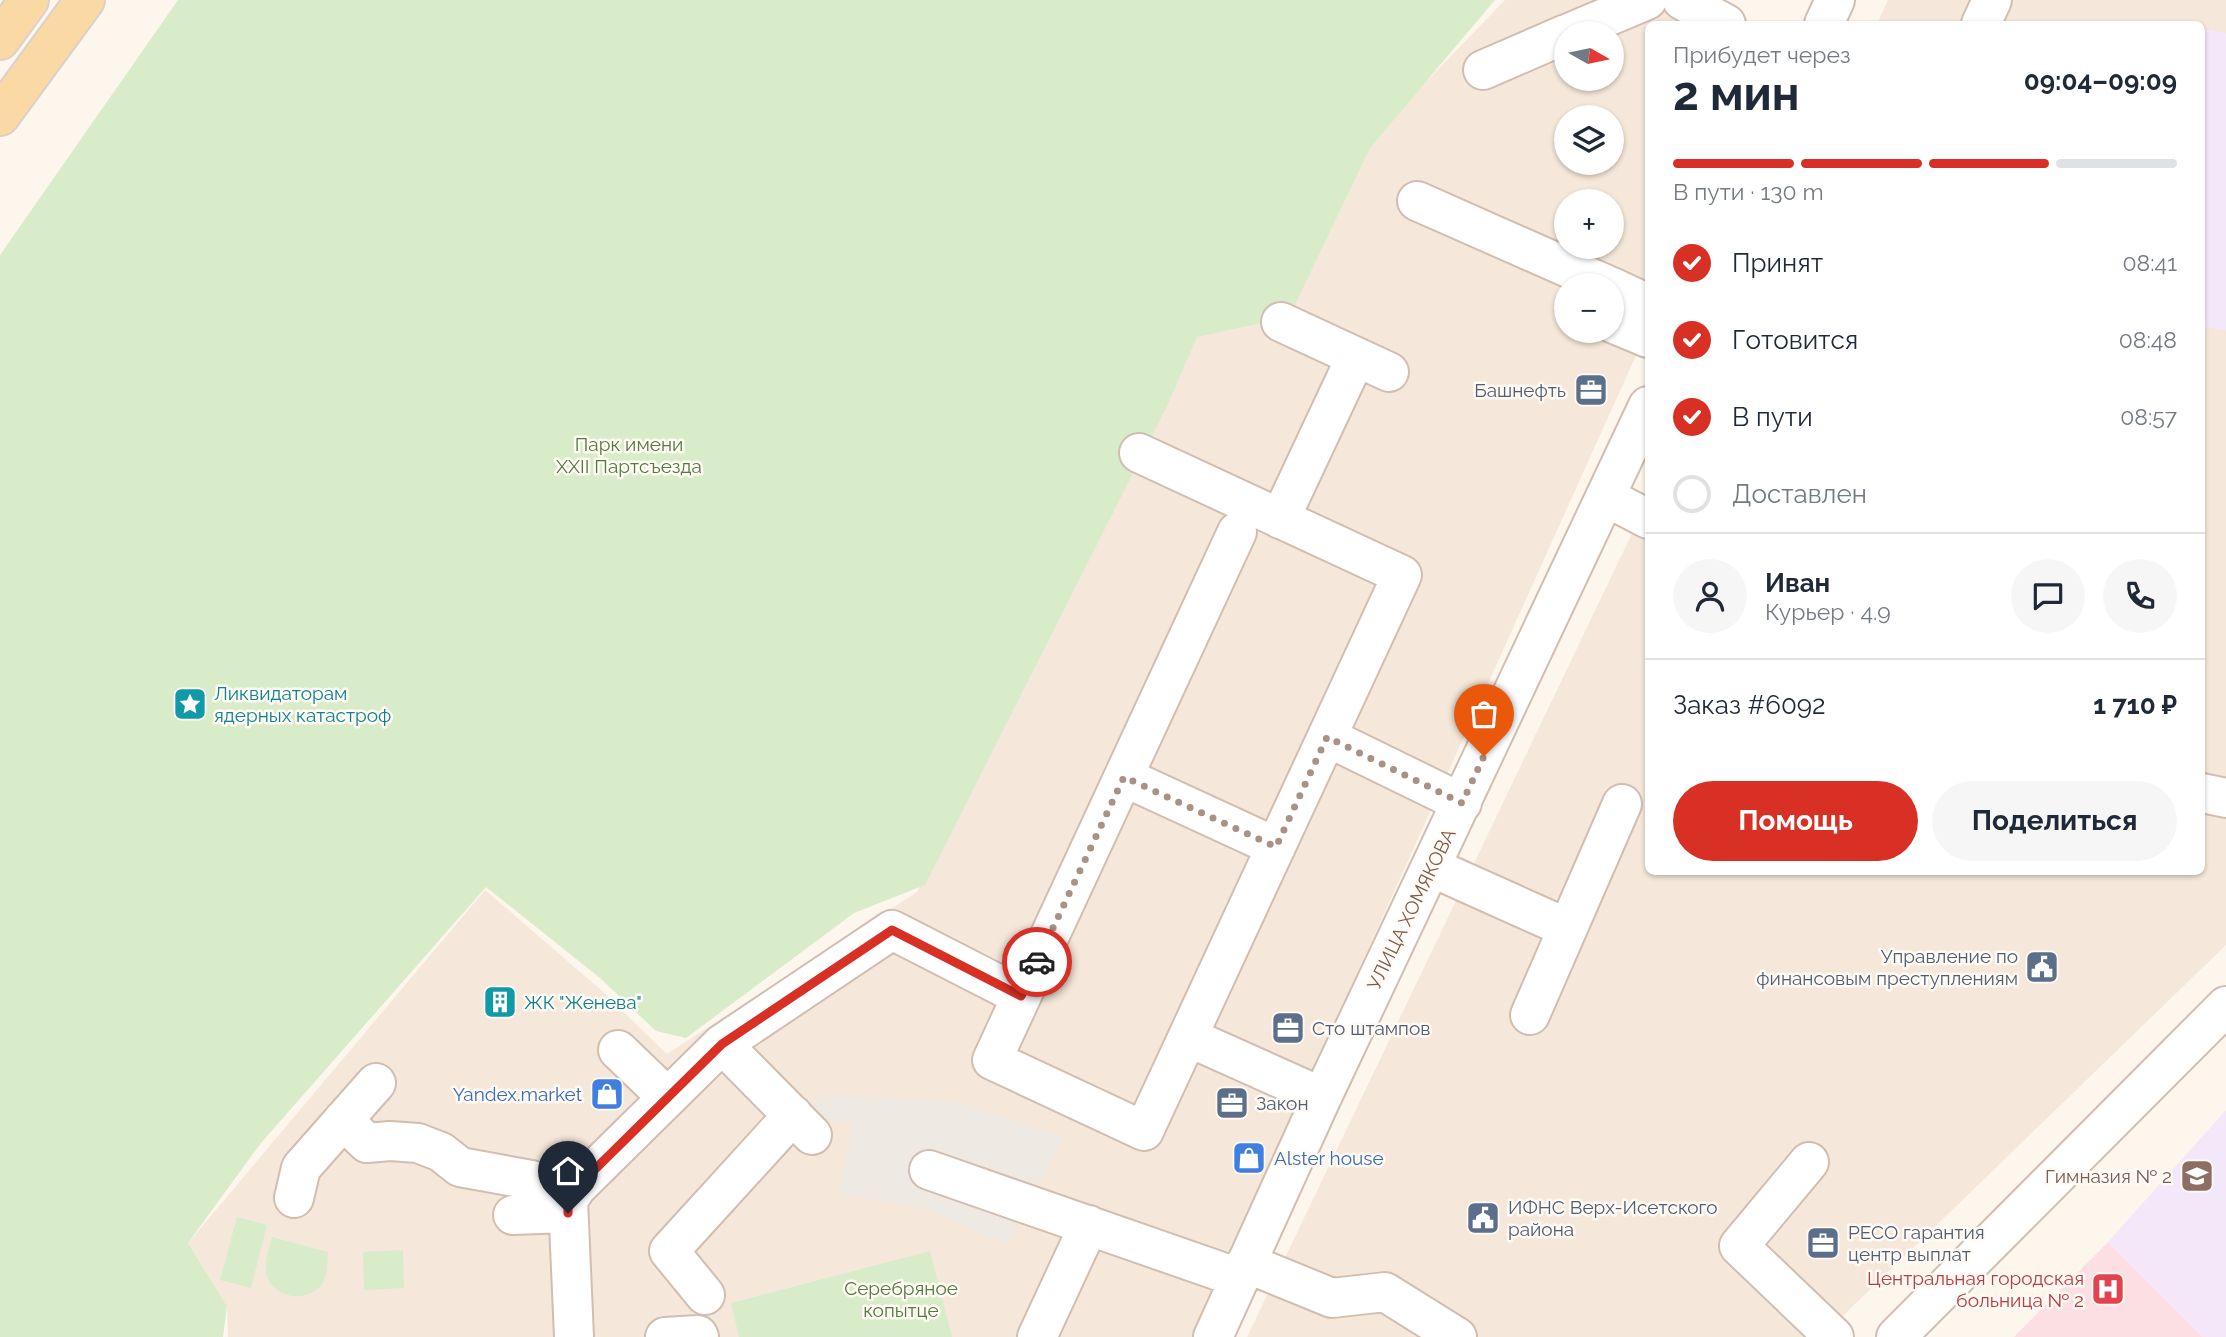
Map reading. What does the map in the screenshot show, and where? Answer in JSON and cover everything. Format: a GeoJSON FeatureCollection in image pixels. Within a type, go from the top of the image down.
{"type":"FeatureCollection","features":[{"type":"Feature","properties":{"kind":"main road"},"geometry":{"type":"LineString","coordinates":[[0,40],[29,0]]}},
{"type":"Feature","properties":{"kind":"main road"},"geometry":{"type":"LineString","coordinates":[[0,116],[85,0]]}},
{"type":"Feature","properties":{"kind":"street"},"geometry":{"type":"LineString","coordinates":[[1598,21],[1647,0]]}},
{"type":"Feature","properties":{"kind":"street"},"geometry":{"type":"LineString","coordinates":[[1825,21],[1835,0]]}},
{"type":"Feature","properties":{"kind":"street"},"geometry":{"type":"LineString","coordinates":[[1982,21],[1992,0]]}},
{"type":"Feature","properties":{"kind":"street"},"geometry":{"type":"LineString","coordinates":[[1689,2],[1721,21]]}},
{"type":"Feature","properties":{"kind":"street"},"geometry":{"type":"LineString","coordinates":[[1483,70],[1554,40]]}},
{"type":"Feature","properties":{"kind":"street"},"geometry":{"type":"LineString","coordinates":[[1417,201],[1580,273]]}},
{"type":"Feature","properties":{"kind":"street"},"geometry":{"type":"LineString","coordinates":[[1624,293],[1645,303]]}},
{"type":"Feature","properties":{"kind":"street"},"geometry":{"type":"LineString","coordinates":[[1280,519],[1372,364],[1281,322]]}},
{"type":"Feature","properties":{"kind":"street"},"geometry":{"type":"LineString","coordinates":[[1624,328],[1645,337]]}},
{"type":"Feature","properties":{"kind":"street","name":"УЛИЦА ХОМЯКОВА"},"geometry":{"type":"LineString","coordinates":[[1213,1337],[1322,1097],[1645,412]]}},
{"type":"Feature","properties":{"kind":"street"},"geometry":{"type":"LineString","coordinates":[[1139,453],[1402,575],[1144,1131],[992,1060],[1237,532]]}},
{"type":"Feature","properties":{"kind":"street"},"geometry":{"type":"LineString","coordinates":[[1606,497],[1645,517]]}},
{"type":"Feature","properties":{"kind":"street"},"geometry":{"type":"LineString","coordinates":[[1327,737],[1462,803]]}},
{"type":"Feature","properties":{"kind":"street"},"geometry":{"type":"LineString","coordinates":[[1124,777],[1276,847]]}},
{"type":"Feature","properties":{"kind":"street"},"geometry":{"type":"LineString","coordinates":[[2205,794],[2226,798]]}},
{"type":"Feature","properties":{"kind":"street"},"geometry":{"type":"LineString","coordinates":[[1530,1015],[1622,804]]}},
{"type":"Feature","properties":{"kind":"street"},"geometry":{"type":"LineString","coordinates":[[1431,867],[1567,928]]}},
{"type":"Feature","properties":{"kind":"street"},"geometry":{"type":"LineString","coordinates":[[513,1215],[571,1203],[667,1097],[722,1044],[892,930],[1021,996]]}},
{"type":"Feature","properties":{"kind":"street"},"geometry":{"type":"LineString","coordinates":[[1896,1337],[2224,1011]]}},
{"type":"Feature","properties":{"kind":"street"},"geometry":{"type":"LineString","coordinates":[[1188,1037],[1322,1097]]}},
{"type":"Feature","properties":{"kind":"street"},"geometry":{"type":"LineString","coordinates":[[705,1295],[669,1251],[802,1125],[722,1044]]}},
{"type":"Feature","properties":{"kind":"street"},"geometry":{"type":"LineString","coordinates":[[618,1050],[667,1097]]}},
{"type":"Feature","properties":{"kind":"street"},"geometry":{"type":"LineString","coordinates":[[294,1198],[301,1168],[376,1083]]}},
{"type":"Feature","properties":{"kind":"street"},"geometry":{"type":"LineString","coordinates":[[343,1120],[368,1143],[418,1143],[441,1152],[460,1167],[531,1180],[571,1203]]}},
{"type":"Feature","properties":{"kind":"street"},"geometry":{"type":"LineString","coordinates":[[1809,1162],[1738,1246],[1834,1337]]}},
{"type":"Feature","properties":{"kind":"street"},"geometry":{"type":"LineString","coordinates":[[929,1170],[1090,1225],[1332,1298],[1385,1292],[1457,1337]]}},
{"type":"Feature","properties":{"kind":"street"},"geometry":{"type":"LineString","coordinates":[[571,1203],[574,1337]]}},
{"type":"Feature","properties":{"kind":"street"},"geometry":{"type":"LineString","coordinates":[[1037,1337],[1090,1225]]}},
{"type":"Feature","properties":{"kind":"street"},"geometry":{"type":"LineString","coordinates":[[665,1337],[699,1337]]}},
{"type":"Feature","properties":{"kind":"shaded area"},"geometry":{"type":"Polygon","coordinates":[[[1505,0],[1667,0],[1720,21],[1645,21],[1645,336],[1193,1337],[228,1337],[227,1306],[188,1243],[485,890],[601,990],[667,1054],[917,892],[1200,327],[1307,205],[1505,0]]]}},
{"type":"Feature","properties":{"kind":"shaded area"},"geometry":{"type":"Polygon","coordinates":[[[1888,0],[2226,0],[2226,945],[1821,1337],[1247,1337],[1645,506],[1645,875],[2205,875],[2205,21],[1878,21],[1888,0]]]}},
{"type":"Feature","properties":{"kind":"shaded area"},"geometry":{"type":"Polygon","coordinates":[[[2205,30],[2226,33],[2226,330],[2205,327],[2205,30]]]}},
{"type":"Feature","properties":{"kind":"shaded area"},"geometry":{"type":"Polygon","coordinates":[[[818,1094],[961,1103],[1064,1137],[1007,1244],[920,1207],[840,1194],[853,1124],[813,1117],[818,1094]]]}},
{"type":"Feature","properties":{"kind":"shaded area","name":"Гимназия № 2"},"geometry":{"type":"Polygon","coordinates":[[[2226,1110],[2226,1337],[2203,1337],[2108,1242],[2226,1110]]]}},
{"type":"Feature","properties":{"kind":"shaded area","name":"Центральная городская больница № 2"},"geometry":{"type":"Polygon","coordinates":[[[2108,1242],[2203,1337],[2014,1337],[2108,1242]]]}},
{"type":"Feature","properties":{"kind":"green space","name":"Парк имени XXII Партсъезда"},"geometry":{"type":"Polygon","coordinates":[[[178,0],[1495,0],[1370,148],[1289,317],[1197,337],[1168,404],[925,885],[854,913],[686,1038],[656,1031],[600,978],[486,887],[261,1143],[188,1243],[227,1306],[223,1337],[0,1337],[0,255],[178,0]]]}},
{"type":"Feature","properties":{"kind":"green space"},"geometry":{"type":"Polygon","coordinates":[[[237,1217],[267,1225],[251,1288],[220,1280],[237,1217]]]}},
{"type":"Feature","properties":{"kind":"green space"},"geometry":{"type":"Polygon","coordinates":[[[272,1237],[328,1252],[327,1270],[319,1288],[303,1296],[294,1296],[277,1290],[271,1284],[266,1266],[272,1237]]]}},
{"type":"Feature","properties":{"kind":"green space"},"geometry":{"type":"Polygon","coordinates":[[[403,1250],[404,1288],[364,1290],[363,1252],[403,1250]]]}},
{"type":"Feature","properties":{"kind":"green space","name":"Серебряное копытце"},"geometry":{"type":"Polygon","coordinates":[[[930,1251],[952,1337],[739,1337],[731,1303],[930,1251]]]}},
{"type":"Feature","properties":{"kind":"way so far"},"geometry":{"type":"LineString","coordinates":[[1037,962],[1124,777],[1276,847],[1327,737],[1462,803],[1484,756]]}},
{"type":"Feature","properties":{"kind":"place","name":"Башнефть"},"geometry":{"type":"Point","coordinates":[1591,390]}},
{"type":"Feature","properties":{"kind":"place","name":"Ликвидаторам ядерных катастроф"},"geometry":{"type":"Point","coordinates":[190,704]}},
{"type":"Feature","properties":{"kind":"place","name":"Управление по финансовым преступлениям"},"geometry":{"type":"Point","coordinates":[2042,967]}},
{"type":"Feature","properties":{"kind":"place","name":"ЖК \"Женева\""},"geometry":{"type":"Point","coordinates":[500,1002]}},
{"type":"Feature","properties":{"kind":"place","name":"Сто штампов"},"geometry":{"type":"Point","coordinates":[1288,1028]}},
{"type":"Feature","properties":{"kind":"place","name":"Yandex.market"},"geometry":{"type":"Point","coordinates":[607,1094]}},
{"type":"Feature","properties":{"kind":"place","name":"Закон"},"geometry":{"type":"Point","coordinates":[1232,1103]}},
{"type":"Feature","properties":{"kind":"place","name":"Alster house"},"geometry":{"type":"Point","coordinates":[1249,1158]}},
{"type":"Feature","properties":{"kind":"place","name":"Гимназия № 2"},"geometry":{"type":"Point","coordinates":[2197,1176]}},
{"type":"Feature","properties":{"kind":"place","name":"ИФНС Верх-Исетского района"},"geometry":{"type":"Point","coordinates":[1483,1218]}},
{"type":"Feature","properties":{"kind":"place","name":"РЕСО гарантия центр выплат"},"geometry":{"type":"Point","coordinates":[1823,1243]}},
{"type":"Feature","properties":{"kind":"place","name":"Центральная городская больница № 2"},"geometry":{"type":"Point","coordinates":[2108,1289]}},
{"type":"Feature","properties":{"kind":"route"},"geometry":{"type":"LineString","coordinates":[[568,1213],[568,1200],[577,1187],[722,1044],[892,930],[1021,996],[1037,962]]}}]}
